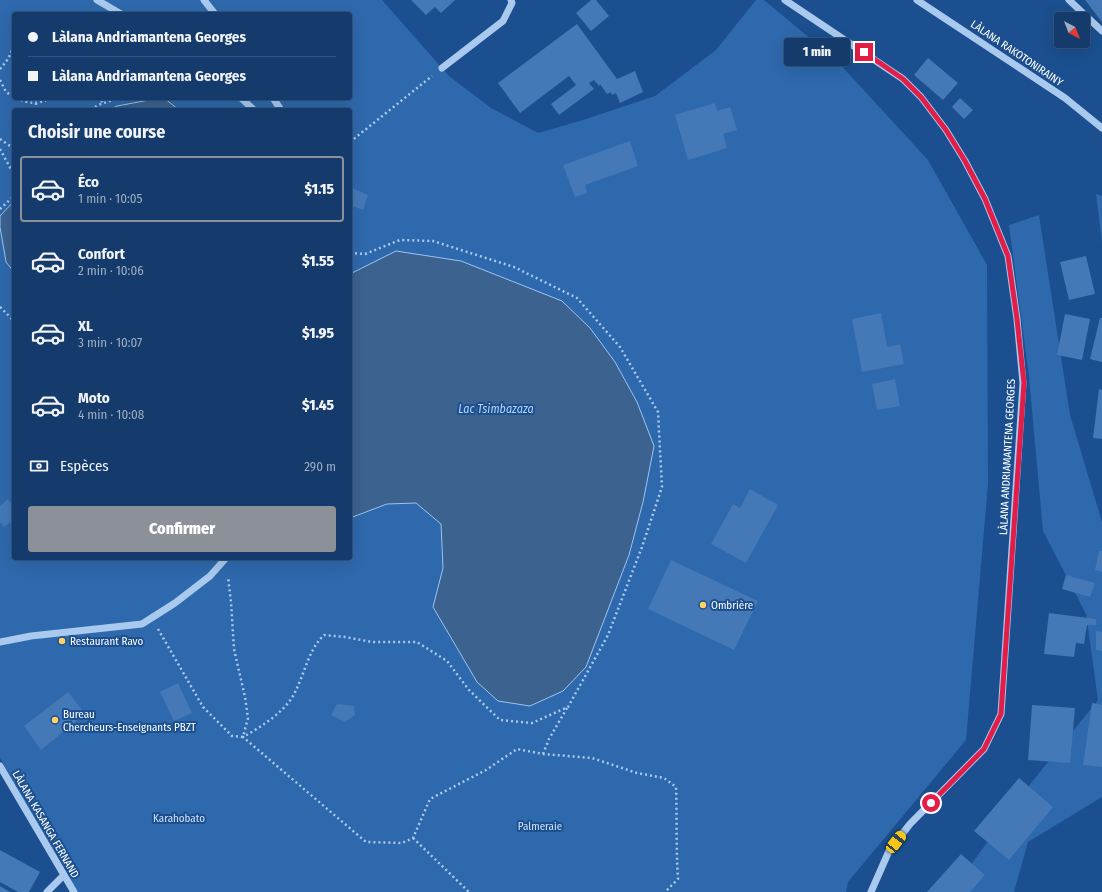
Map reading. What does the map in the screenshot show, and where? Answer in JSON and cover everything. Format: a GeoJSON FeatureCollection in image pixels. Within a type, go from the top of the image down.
{"type":"FeatureCollection","features":[{"type":"Feature","properties":{"kind":"street"},"geometry":{"type":"LineString","coordinates":[[96,0],[117,12]]}},
{"type":"Feature","properties":{"kind":"street"},"geometry":{"type":"LineString","coordinates":[[204,0],[213,12]]}},
{"type":"Feature","properties":{"kind":"street"},"geometry":{"type":"LineString","coordinates":[[442,68],[503,21],[512,3],[511,0]]}},
{"type":"Feature","properties":{"kind":"street","name":"LÀLANA ANDRIAMANTENA GEORGES"},"geometry":{"type":"LineString","coordinates":[[785,0],[903,79],[921,97],[946,130],[965,161],[985,199],[1008,256],[1024,383],[1001,714],[984,749],[910,824],[889,851],[872,892]]}},
{"type":"Feature","properties":{"kind":"street","name":"LÀLANA RAKOTONIRAINY"},"geometry":{"type":"LineString","coordinates":[[917,0],[1065,98],[1102,128]]}},
{"type":"Feature","properties":{"kind":"street"},"geometry":{"type":"LineString","coordinates":[[1069,0],[1102,31]]}},
{"type":"Feature","properties":{"kind":"street"},"geometry":{"type":"LineString","coordinates":[[243,100],[252,108]]}},
{"type":"Feature","properties":{"kind":"street"},"geometry":{"type":"LineString","coordinates":[[0,642],[31,636],[142,624],[176,603],[210,576],[225,560]]}},
{"type":"Feature","properties":{"kind":"street","name":"LÀLANA KASANGA FERNAND"},"geometry":{"type":"LineString","coordinates":[[0,766],[74,892]]}},
{"type":"Feature","properties":{"kind":"street"},"geometry":{"type":"LineString","coordinates":[[46,892],[64,874]]}},
{"type":"Feature","properties":{"kind":"path"},"geometry":{"type":"LineString","coordinates":[[0,70],[12,50]]}},
{"type":"Feature","properties":{"kind":"path"},"geometry":{"type":"LineString","coordinates":[[352,140],[442,68]]}},
{"type":"Feature","properties":{"kind":"path"},"geometry":{"type":"LineString","coordinates":[[0,80],[6,92],[12,95]]}},
{"type":"Feature","properties":{"kind":"path"},"geometry":{"type":"LineString","coordinates":[[22,100],[28,103],[41,103],[46,100]]}},
{"type":"Feature","properties":{"kind":"path"},"geometry":{"type":"LineString","coordinates":[[100,100],[104,103]]}},
{"type":"Feature","properties":{"kind":"path"},"geometry":{"type":"LineString","coordinates":[[95,108],[113,100]]}},
{"type":"Feature","properties":{"kind":"path"},"geometry":{"type":"LineString","coordinates":[[36,103],[36,108]]}},
{"type":"Feature","properties":{"kind":"path"},"geometry":{"type":"LineString","coordinates":[[0,139],[12,146]]}},
{"type":"Feature","properties":{"kind":"path"},"geometry":{"type":"LineString","coordinates":[[0,149],[12,171]]}},
{"type":"Feature","properties":{"kind":"path"},"geometry":{"type":"LineString","coordinates":[[0,209],[12,198]]}},
{"type":"Feature","properties":{"kind":"path"},"geometry":{"type":"LineString","coordinates":[[352,253],[365,254],[400,240],[434,241],[514,267],[577,298],[620,347],[658,412],[662,487],[642,546],[608,635],[549,739],[544,754]]}},
{"type":"Feature","properties":{"kind":"path"},"geometry":{"type":"LineString","coordinates":[[0,307],[12,319]]}},
{"type":"Feature","properties":{"kind":"path"},"geometry":{"type":"LineString","coordinates":[[226,560],[234,649],[245,697],[248,718],[243,737]]}},
{"type":"Feature","properties":{"kind":"path"},"geometry":{"type":"LineString","coordinates":[[151,618],[203,707],[232,736],[243,737],[260,728],[282,709],[296,692],[317,641],[324,635],[345,636],[372,642],[417,642],[447,662],[470,690],[500,720],[532,723],[568,707]]}},
{"type":"Feature","properties":{"kind":"path"},"geometry":{"type":"LineString","coordinates":[[243,737],[366,842],[402,843],[414,838],[430,799],[486,770],[517,749],[544,754],[592,758],[637,773],[664,778],[676,787],[676,843],[678,879],[665,892]]}},
{"type":"Feature","properties":{"kind":"path"},"geometry":{"type":"LineString","coordinates":[[414,838],[469,892]]}},
{"type":"Feature","properties":{"kind":"green space"},"geometry":{"type":"Polygon","coordinates":[[[0,0],[382,0],[449,76],[491,108],[538,133],[655,96],[716,50],[756,0],[764,0],[836,60],[928,160],[987,265],[988,484],[966,740],[848,882],[846,892],[75,892],[0,758],[0,0]]]}},
{"type":"Feature","properties":{"kind":"green space"},"geometry":{"type":"Polygon","coordinates":[[[1096,194],[1102,196],[1102,242],[1096,194]]]}},
{"type":"Feature","properties":{"kind":"green space"},"geometry":{"type":"Polygon","coordinates":[[[1039,215],[1070,415],[1102,522],[1102,797],[1028,842],[1014,892],[951,892],[1023,793],[1098,700],[1086,614],[1043,531],[1029,377],[1009,225],[1039,215]]]}},
{"type":"Feature","properties":{"kind":"water"},"geometry":{"type":"Polygon","coordinates":[[[149,100],[166,100],[176,108],[113,108],[149,100]]]}},
{"type":"Feature","properties":{"kind":"water"},"geometry":{"type":"Polygon","coordinates":[[[12,203],[12,270],[6,262],[0,227],[0,216],[12,203]]]}},
{"type":"Feature","properties":{"kind":"water","name":"Lac Tsimbazaza"},"geometry":{"type":"Polygon","coordinates":[[[396,251],[461,261],[562,301],[590,328],[615,362],[637,402],[654,446],[643,502],[629,555],[586,667],[563,691],[530,706],[498,701],[477,682],[433,607],[443,568],[441,524],[416,503],[387,504],[352,517],[352,273],[396,251]]]}},
{"type":"Feature","properties":{"kind":"building"},"geometry":{"type":"Polygon","coordinates":[[[411,0],[455,0],[441,13],[435,7],[426,15],[411,0]]]}},
{"type":"Feature","properties":{"kind":"building"},"geometry":{"type":"Polygon","coordinates":[[[591,0],[596,0],[609,16],[591,31],[576,13],[591,0]]]}},
{"type":"Feature","properties":{"kind":"building"},"geometry":{"type":"Polygon","coordinates":[[[1085,0],[1102,0],[1102,22],[1085,0]]]}},
{"type":"Feature","properties":{"kind":"building"},"geometry":{"type":"Polygon","coordinates":[[[577,24],[617,79],[635,71],[643,92],[620,103],[616,93],[612,95],[611,92],[607,94],[600,84],[599,86],[594,80],[589,83],[594,89],[559,115],[551,104],[576,85],[569,76],[520,113],[498,83],[577,24]]]}},
{"type":"Feature","properties":{"kind":"building"},"geometry":{"type":"Polygon","coordinates":[[[928,58],[958,83],[943,100],[914,75],[928,58]]]}},
{"type":"Feature","properties":{"kind":"building"},"geometry":{"type":"Polygon","coordinates":[[[960,98],[973,110],[964,119],[952,107],[960,98]]]}},
{"type":"Feature","properties":{"kind":"building"},"geometry":{"type":"Polygon","coordinates":[[[715,103],[717,111],[730,107],[737,130],[723,134],[727,148],[688,160],[675,115],[715,103]]]}},
{"type":"Feature","properties":{"kind":"building"},"geometry":{"type":"Polygon","coordinates":[[[630,141],[638,166],[585,185],[587,193],[575,197],[563,165],[630,141]]]}},
{"type":"Feature","properties":{"kind":"building"},"geometry":{"type":"Polygon","coordinates":[[[352,188],[368,195],[363,210],[352,206],[352,188]]]}},
{"type":"Feature","properties":{"kind":"building"},"geometry":{"type":"Polygon","coordinates":[[[1086,256],[1095,294],[1069,300],[1060,262],[1086,256]]]}},
{"type":"Feature","properties":{"kind":"building"},"geometry":{"type":"Polygon","coordinates":[[[881,313],[887,347],[900,344],[904,364],[862,372],[852,319],[881,313]]]}},
{"type":"Feature","properties":{"kind":"building"},"geometry":{"type":"Polygon","coordinates":[[[1065,314],[1090,319],[1082,360],[1057,355],[1065,314]]]}},
{"type":"Feature","properties":{"kind":"building"},"geometry":{"type":"Polygon","coordinates":[[[1100,318],[1102,318],[1102,362],[1090,359],[1100,318]]]}},
{"type":"Feature","properties":{"kind":"building"},"geometry":{"type":"Polygon","coordinates":[[[895,379],[900,406],[877,410],[872,384],[895,379]]]}},
{"type":"Feature","properties":{"kind":"building"},"geometry":{"type":"Polygon","coordinates":[[[1099,389],[1102,390],[1102,439],[1093,438],[1099,389]]]}},
{"type":"Feature","properties":{"kind":"building"},"geometry":{"type":"Polygon","coordinates":[[[750,489],[778,505],[746,563],[711,544],[733,504],[740,508],[750,489]]]}},
{"type":"Feature","properties":{"kind":"building"},"geometry":{"type":"Polygon","coordinates":[[[8,499],[12,504],[12,521],[4,527],[0,522],[0,506],[8,499]]]}},
{"type":"Feature","properties":{"kind":"building"},"geometry":{"type":"Polygon","coordinates":[[[1099,551],[1102,551],[1102,572],[1095,570],[1099,551]]]}},
{"type":"Feature","properties":{"kind":"building","name":"Ombrière"},"geometry":{"type":"Polygon","coordinates":[[[671,560],[758,601],[734,650],[648,609],[671,560]]]}},
{"type":"Feature","properties":{"kind":"building"},"geometry":{"type":"Polygon","coordinates":[[[1066,575],[1095,583],[1090,597],[1062,589],[1066,575]]]}},
{"type":"Feature","properties":{"kind":"building"},"geometry":{"type":"Polygon","coordinates":[[[1049,613],[1096,619],[1096,625],[1087,625],[1084,644],[1076,643],[1074,657],[1044,654],[1049,613]]]}},
{"type":"Feature","properties":{"kind":"building"},"geometry":{"type":"Polygon","coordinates":[[[1096,631],[1102,632],[1102,651],[1096,650],[1096,631]]]}},
{"type":"Feature","properties":{"kind":"building"},"geometry":{"type":"Polygon","coordinates":[[[178,683],[192,713],[174,721],[160,692],[178,683]]]}},
{"type":"Feature","properties":{"kind":"building","name":"Bureau Chercheurs-Enseignants PBZT"},"geometry":{"type":"Polygon","coordinates":[[[68,692],[85,714],[41,750],[24,726],[68,692]]]}},
{"type":"Feature","properties":{"kind":"building"},"geometry":{"type":"Polygon","coordinates":[[[1092,703],[1102,705],[1102,767],[1083,765],[1092,703]]]}},
{"type":"Feature","properties":{"kind":"building"},"geometry":{"type":"Polygon","coordinates":[[[337,704],[354,706],[355,715],[345,722],[331,715],[337,704]]]}},
{"type":"Feature","properties":{"kind":"building"},"geometry":{"type":"Polygon","coordinates":[[[1032,705],[1075,708],[1070,763],[1028,760],[1032,705]]]}},
{"type":"Feature","properties":{"kind":"building"},"geometry":{"type":"Polygon","coordinates":[[[1019,778],[1053,807],[1009,860],[974,831],[1019,778]]]}},
{"type":"Feature","properties":{"kind":"building"},"geometry":{"type":"Polygon","coordinates":[[[0,850],[40,872],[29,892],[18,892],[0,882],[0,850]]]}},
{"type":"Feature","properties":{"kind":"building"},"geometry":{"type":"Polygon","coordinates":[[[961,854],[985,875],[970,892],[927,892],[961,854]]]}},
{"type":"Feature","properties":{"kind":"building"},"geometry":{"type":"Polygon","coordinates":[[[0,886],[10,892],[0,892],[0,886]]]}},
{"type":"Feature","properties":{"kind":"place","name":"Ombrière"},"geometry":{"type":"Point","coordinates":[703,605]}},
{"type":"Feature","properties":{"kind":"place","name":"Restaurant Ravo"},"geometry":{"type":"Point","coordinates":[62,641]}},
{"type":"Feature","properties":{"kind":"place","name":"Bureau Chercheurs-Enseignants PBZT"},"geometry":{"type":"Point","coordinates":[55,720]}},
{"type":"Feature","properties":{"kind":"route"},"geometry":{"type":"LineString","coordinates":[[864,52],[903,79],[921,97],[946,130],[965,161],[985,199],[1008,256],[1024,383],[1001,714],[984,749],[931,803]]}},
{"type":"Feature","properties":{"kind":"park label","name":"Karahobato"},"geometry":{"type":"Point","coordinates":[179,818]}},
{"type":"Feature","properties":{"kind":"park label","name":"Palmeraie"},"geometry":{"type":"Point","coordinates":[540,826]}}]}
